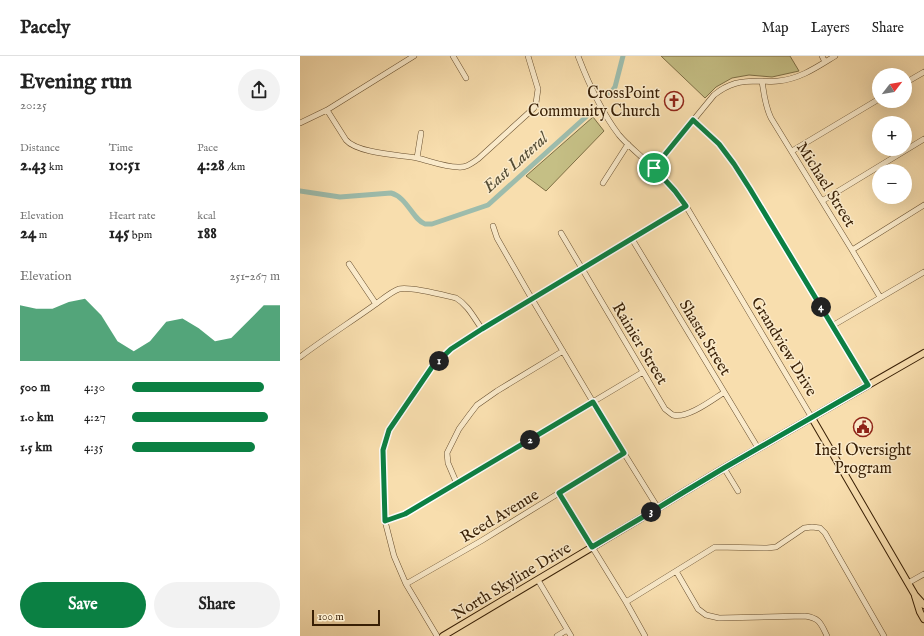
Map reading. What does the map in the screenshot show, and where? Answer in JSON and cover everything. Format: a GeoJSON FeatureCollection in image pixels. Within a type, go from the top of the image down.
{"type":"FeatureCollection","features":[{"type":"Feature","properties":{"kind":"main road","name":"North Skyline Drive"},"geometry":{"type":"LineString","coordinates":[[443,636],[724,468],[924,353]]}},
{"type":"Feature","properties":{"kind":"main road","name":"Grandview Drive"},"geometry":{"type":"LineString","coordinates":[[812,418],[915,595],[924,605]]}},
{"type":"Feature","properties":{"kind":"main road","name":"Grandview Drive"},"geometry":{"type":"LineString","coordinates":[[915,595],[924,620]]}},
{"type":"Feature","properties":{"kind":"street"},"geometry":{"type":"LineString","coordinates":[[300,123],[327,110],[414,56]]}},
{"type":"Feature","properties":{"kind":"street"},"geometry":{"type":"LineString","coordinates":[[452,56],[466,78]]}},
{"type":"Feature","properties":{"kind":"street"},"geometry":{"type":"LineString","coordinates":[[327,110],[350,144],[376,152],[417,158],[460,168],[478,159],[534,108],[538,89],[528,56]]}},
{"type":"Feature","properties":{"kind":"street","name":"Grandview Drive"},"geometry":{"type":"LineString","coordinates":[[578,56],[594,93],[619,136],[654,168],[675,191],[686,206],[812,418]]}},
{"type":"Feature","properties":{"kind":"street"},"geometry":{"type":"LineString","coordinates":[[822,56],[825,62]]}},
{"type":"Feature","properties":{"kind":"street"},"geometry":{"type":"LineString","coordinates":[[654,168],[714,95],[727,86],[737,82],[778,81],[795,78],[806,74],[835,56]]}},
{"type":"Feature","properties":{"kind":"street"},"geometry":{"type":"LineString","coordinates":[[912,79],[924,72]]}},
{"type":"Feature","properties":{"kind":"street","name":"Michael Street"},"geometry":{"type":"LineString","coordinates":[[762,81],[767,111],[880,298]]}},
{"type":"Feature","properties":{"kind":"street"},"geometry":{"type":"LineString","coordinates":[[792,152],[872,103]]}},
{"type":"Feature","properties":{"kind":"street"},"geometry":{"type":"LineString","coordinates":[[693,120],[719,144],[734,164],[868,385]]}},
{"type":"Feature","properties":{"kind":"street"},"geometry":{"type":"LineString","coordinates":[[417,158],[420,134]]}},
{"type":"Feature","properties":{"kind":"street"},"geometry":{"type":"LineString","coordinates":[[822,201],[924,139]]}},
{"type":"Feature","properties":{"kind":"street"},"geometry":{"type":"LineString","coordinates":[[602,183],[628,144]]}},
{"type":"Feature","properties":{"kind":"street"},"geometry":{"type":"LineString","coordinates":[[852,250],[924,205]]}},
{"type":"Feature","properties":{"kind":"street"},"geometry":{"type":"LineString","coordinates":[[437,636],[399,570],[385,521],[383,450],[389,430],[432,367],[451,349],[686,206]]}},
{"type":"Feature","properties":{"kind":"street"},"geometry":{"type":"LineString","coordinates":[[493,226],[497,238],[532,299],[658,508]]}},
{"type":"Feature","properties":{"kind":"street","name":"Rainier Street"},"geometry":{"type":"LineString","coordinates":[[561,233],[665,409],[673,414],[689,414],[723,392]]}},
{"type":"Feature","properties":{"kind":"street","name":"Shasta Street"},"geometry":{"type":"LineString","coordinates":[[632,239],[758,448]]}},
{"type":"Feature","properties":{"kind":"street"},"geometry":{"type":"LineString","coordinates":[[349,264],[376,304]]}},
{"type":"Feature","properties":{"kind":"street"},"geometry":{"type":"LineString","coordinates":[[832,326],[924,272]]}},
{"type":"Feature","properties":{"kind":"street"},"geometry":{"type":"LineString","coordinates":[[300,357],[396,290],[400,289],[411,289],[456,298],[466,306],[482,329]]}},
{"type":"Feature","properties":{"kind":"street"},"geometry":{"type":"LineString","coordinates":[[457,484],[448,463],[447,453],[459,429],[477,404],[563,351]]}},
{"type":"Feature","properties":{"kind":"street"},"geometry":{"type":"LineString","coordinates":[[385,521],[405,514],[457,484],[643,372]]}},
{"type":"Feature","properties":{"kind":"street","name":"Reed Avenue"},"geometry":{"type":"LineString","coordinates":[[406,584],[481,541],[624,453]]}},
{"type":"Feature","properties":{"kind":"street"},"geometry":{"type":"LineString","coordinates":[[724,468],[738,491]]}},
{"type":"Feature","properties":{"kind":"street"},"geometry":{"type":"LineString","coordinates":[[559,493],[626,602],[645,636]]}},
{"type":"Feature","properties":{"kind":"street"},"geometry":{"type":"LineString","coordinates":[[626,602],[715,548],[776,547],[804,528],[820,528],[825,533],[884,636]]}},
{"type":"Feature","properties":{"kind":"street"},"geometry":{"type":"LineString","coordinates":[[676,571],[698,609],[706,615],[719,618],[805,616],[814,618],[819,622],[827,636]]}},
{"type":"Feature","properties":{"kind":"street"},"geometry":{"type":"LineString","coordinates":[[908,583],[924,574]]}},
{"type":"Feature","properties":{"kind":"street"},"geometry":{"type":"LineString","coordinates":[[538,580],[571,636]]}},
{"type":"Feature","properties":{"kind":"street"},"geometry":{"type":"LineString","coordinates":[[557,636],[567,630]]}},
{"type":"Feature","properties":{"kind":"shaded area"},"geometry":{"type":"Polygon","coordinates":[[[661,56],[790,56],[799,71],[772,77],[749,75],[732,78],[716,87],[705,98],[661,56]]]}},
{"type":"Feature","properties":{"kind":"shaded area"},"geometry":{"type":"Polygon","coordinates":[[[593,117],[604,131],[546,191],[526,176],[593,117]]]}},
{"type":"Feature","properties":{"kind":"waterway","name":"East Lateral"},"geometry":{"type":"LineString","coordinates":[[609,96],[615,87],[623,56]]}},
{"type":"Feature","properties":{"kind":"waterway","name":"East Lateral"},"geometry":{"type":"LineString","coordinates":[[300,191],[340,197],[391,193],[397,195],[421,222],[425,224],[432,224],[488,205],[588,115]]}},
{"type":"Feature","properties":{"kind":"place","name":"CrossPoint Community Church"},"geometry":{"type":"Point","coordinates":[674,101]}},
{"type":"Feature","properties":{"kind":"place","name":"Inel Oversight Program"},"geometry":{"type":"Point","coordinates":[863,427]}},
{"type":"Feature","properties":{"kind":"route"},"geometry":{"type":"LineString","coordinates":[[693,120],[719,144],[750,189],[868,385],[724,468],[592,547],[559,493],[624,453],[593,402],[405,514],[385,521],[383,450],[389,430],[432,367],[451,349],[482,329],[686,206],[675,191],[654,168],[693,120]]}}]}
